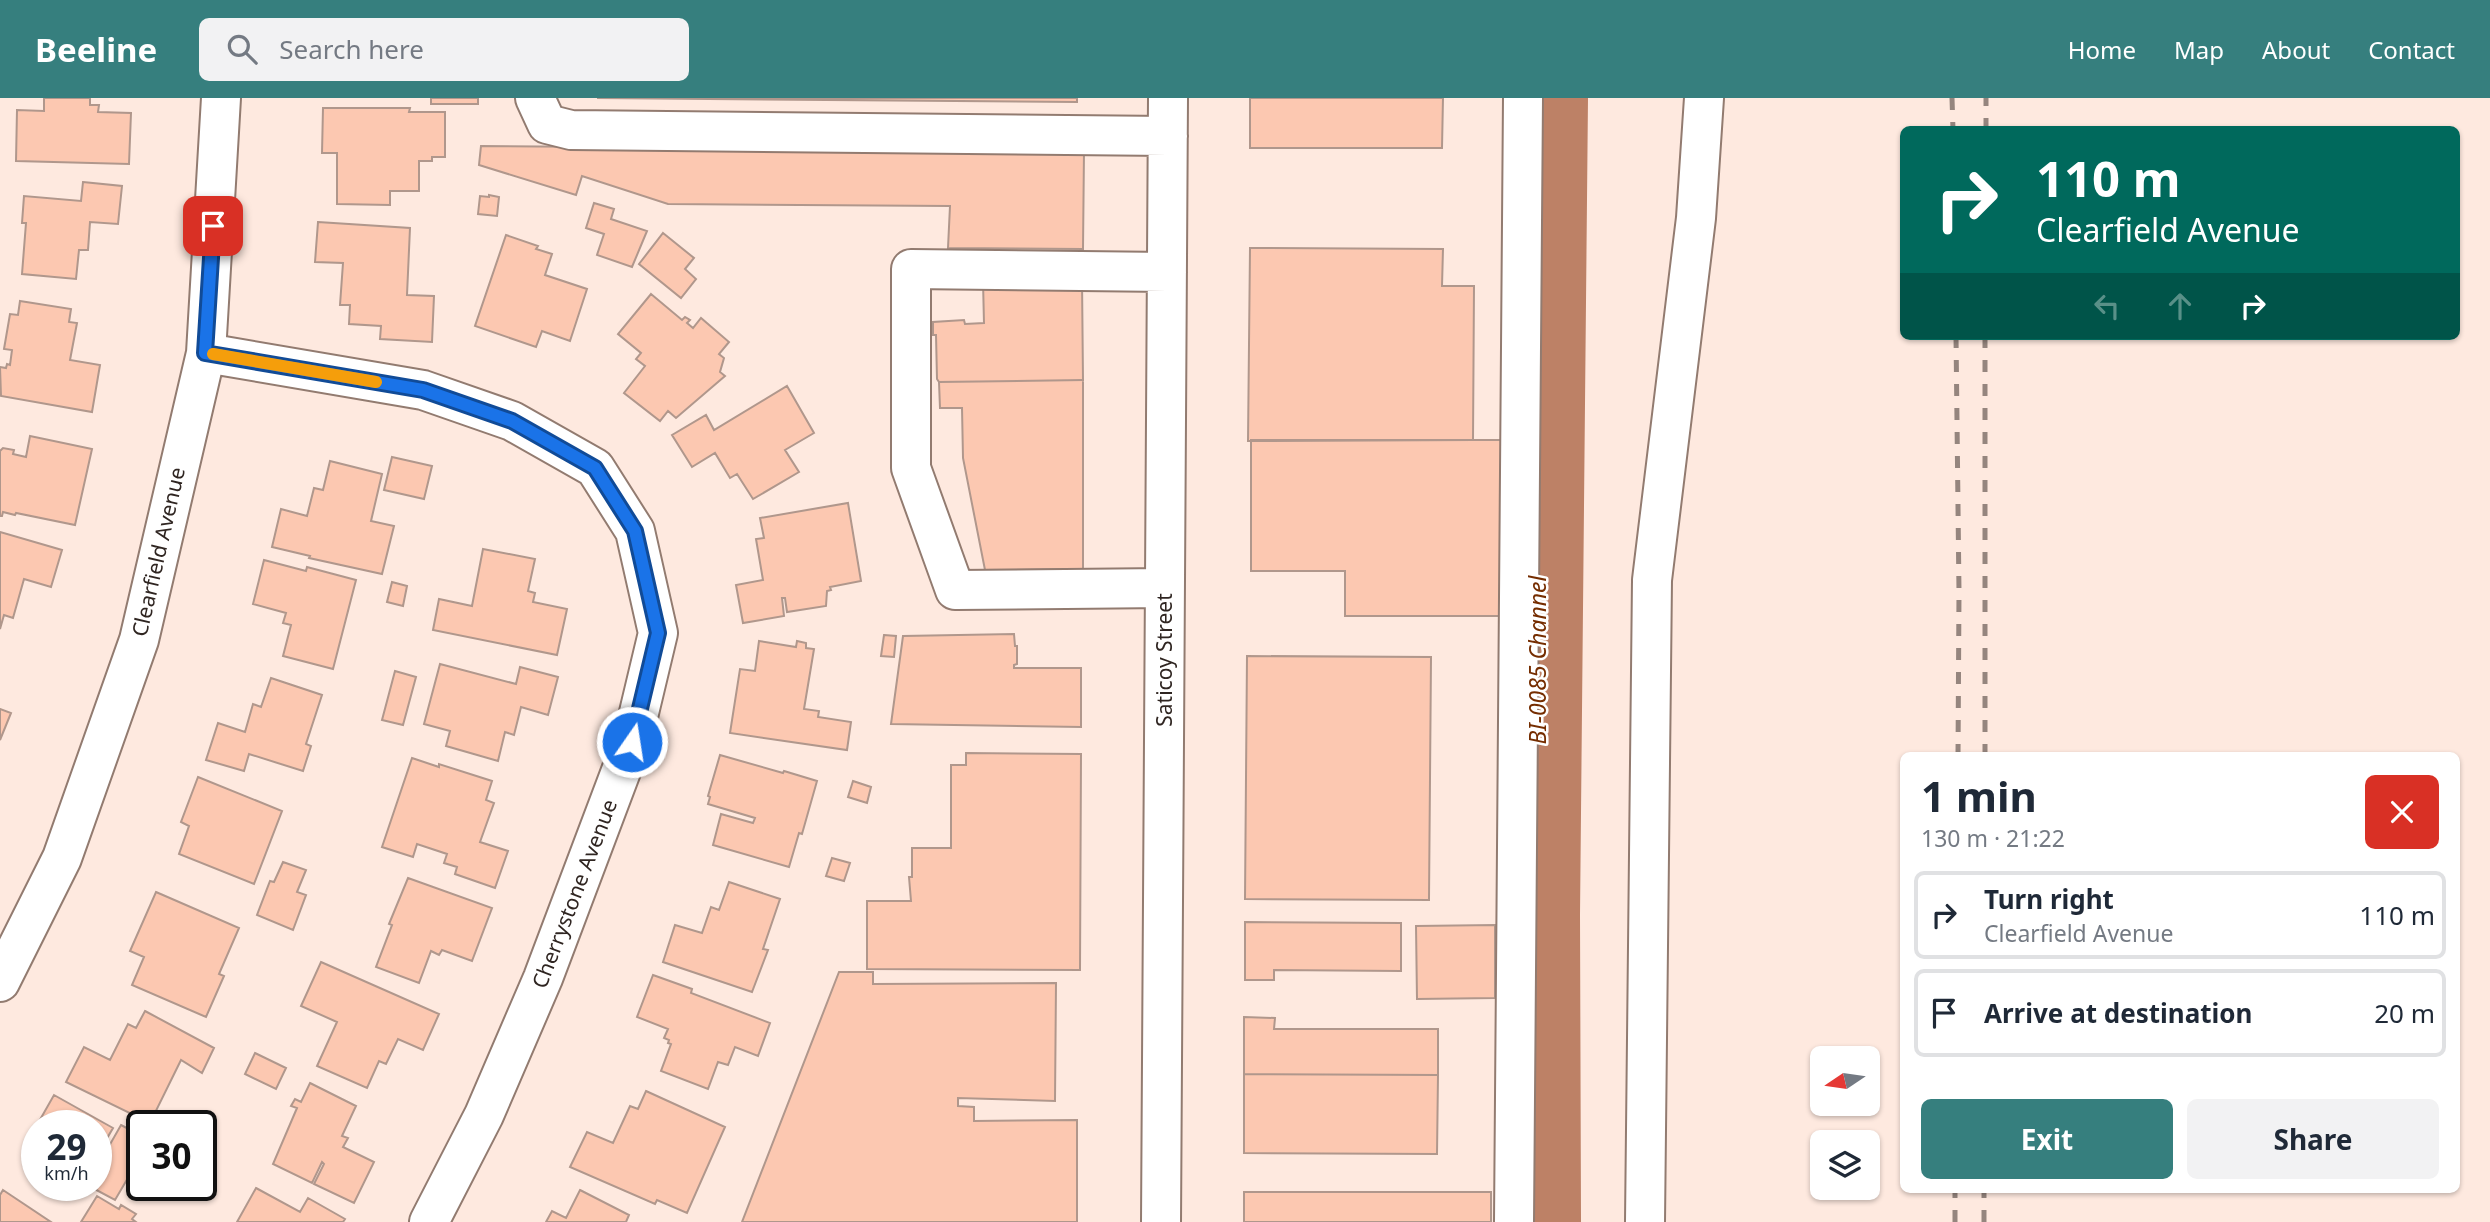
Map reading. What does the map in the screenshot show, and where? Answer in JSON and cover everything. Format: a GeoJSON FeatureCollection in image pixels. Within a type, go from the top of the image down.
{"type":"FeatureCollection","features":[{"type":"Feature","properties":{"kind":"street","name":"Clearfield Avenue"},"geometry":{"type":"LineString","coordinates":[[0,982],[62,858],[139,640],[205,353],[221,98]]}},
{"type":"Feature","properties":{"kind":"street"},"geometry":{"type":"LineString","coordinates":[[535,98],[547,124],[571,130],[1168,136]]}},
{"type":"Feature","properties":{"kind":"street","name":"Saticoy Street"},"geometry":{"type":"LineString","coordinates":[[1161,1222],[1168,98]]}},
{"type":"Feature","properties":{"kind":"street"},"geometry":{"type":"LineString","coordinates":[[1514,1222],[1523,98]]}},
{"type":"Feature","properties":{"kind":"street"},"geometry":{"type":"LineString","coordinates":[[1645,1222],[1651,580],[1696,218],[1704,98]]}},
{"type":"Feature","properties":{"kind":"street"},"geometry":{"type":"LineString","coordinates":[[1165,588],[955,590],[911,468],[911,269],[1167,272]]}},
{"type":"Feature","properties":{"kind":"street","name":"Cherrystone Avenue"},"geometry":{"type":"LineString","coordinates":[[205,353],[423,390],[512,421],[595,468],[635,531],[658,633],[632,742],[544,978],[484,1115],[429,1222]]}},
{"type":"Feature","properties":{"kind":"water","name":"BI-0085 Channel"},"geometry":{"type":"Polygon","coordinates":[[[1532,98],[1588,98],[1580,915],[1581,1222],[1524,1222],[1532,98]]]}},
{"type":"Feature","properties":{"kind":"building"},"geometry":{"type":"Polygon","coordinates":[[[44,98],[90,98],[90,105],[99,105],[98,112],[131,113],[129,164],[16,161],[17,110],[44,111],[44,98]]]}},
{"type":"Feature","properties":{"kind":"building"},"geometry":{"type":"Polygon","coordinates":[[[431,98],[478,98],[478,104],[431,104],[431,98]]]}},
{"type":"Feature","properties":{"kind":"building"},"geometry":{"type":"Polygon","coordinates":[[[597,98],[1077,98],[1077,102],[597,98]]]}},
{"type":"Feature","properties":{"kind":"building"},"geometry":{"type":"Polygon","coordinates":[[[1250,98],[1443,98],[1442,148],[1250,148],[1250,98]]]}},
{"type":"Feature","properties":{"kind":"building"},"geometry":{"type":"Polygon","coordinates":[[[323,108],[410,108],[409,112],[445,112],[445,157],[419,161],[419,191],[390,191],[390,205],[337,204],[337,153],[322,153],[323,108]]]}},
{"type":"Feature","properties":{"kind":"building"},"geometry":{"type":"Polygon","coordinates":[[[481,146],[1084,151],[1083,249],[948,248],[950,206],[668,204],[582,176],[576,195],[479,165],[481,146]]]}},
{"type":"Feature","properties":{"kind":"building"},"geometry":{"type":"Polygon","coordinates":[[[83,182],[122,186],[118,224],[90,222],[88,250],[79,250],[76,279],[22,274],[26,223],[22,223],[24,196],[81,201],[83,182]]]}},
{"type":"Feature","properties":{"kind":"building"},"geometry":{"type":"Polygon","coordinates":[[[480,196],[499,197],[497,216],[478,214],[480,196]]]}},
{"type":"Feature","properties":{"kind":"building"},"geometry":{"type":"Polygon","coordinates":[[[594,203],[614,209],[611,219],[647,231],[632,267],[597,255],[604,234],[586,228],[594,203]]]}},
{"type":"Feature","properties":{"kind":"building"},"geometry":{"type":"Polygon","coordinates":[[[318,222],[410,228],[407,295],[434,296],[432,342],[380,339],[381,326],[349,324],[350,305],[340,305],[343,263],[315,262],[318,222]]]}},
{"type":"Feature","properties":{"kind":"building"},"geometry":{"type":"Polygon","coordinates":[[[663,233],[694,258],[685,269],[696,279],[681,298],[639,264],[663,233]]]}},
{"type":"Feature","properties":{"kind":"building"},"geometry":{"type":"Polygon","coordinates":[[[506,235],[552,254],[545,275],[587,289],[570,341],[542,331],[536,347],[475,326],[506,235]]]}},
{"type":"Feature","properties":{"kind":"building"},"geometry":{"type":"Polygon","coordinates":[[[1250,248],[1443,249],[1442,286],[1474,286],[1473,440],[1248,441],[1250,248]]]}},
{"type":"Feature","properties":{"kind":"building"},"geometry":{"type":"Polygon","coordinates":[[[1082,280],[1083,380],[939,382],[933,322],[964,320],[965,324],[984,323],[983,281],[1082,280]]]}},
{"type":"Feature","properties":{"kind":"building"},"geometry":{"type":"Polygon","coordinates":[[[651,294],[682,320],[685,317],[690,320],[687,323],[693,328],[701,318],[729,342],[719,354],[724,358],[720,372],[725,376],[676,418],[668,411],[660,421],[624,393],[645,366],[636,359],[641,353],[618,334],[651,294]]]}},
{"type":"Feature","properties":{"kind":"building"},"geometry":{"type":"Polygon","coordinates":[[[20,301],[71,309],[69,322],[77,323],[70,360],[100,365],[92,412],[1,396],[0,367],[6,368],[7,364],[10,365],[12,350],[4,349],[10,314],[18,315],[20,301]]]}},
{"type":"Feature","properties":{"kind":"building"},"geometry":{"type":"Polygon","coordinates":[[[1083,380],[1083,569],[985,570],[963,458],[962,408],[940,408],[939,382],[1083,380]]]}},
{"type":"Feature","properties":{"kind":"building"},"geometry":{"type":"Polygon","coordinates":[[[787,386],[814,433],[785,450],[799,472],[753,499],[737,474],[730,478],[715,453],[692,467],[672,435],[706,415],[714,430],[787,386]]]}},
{"type":"Feature","properties":{"kind":"building"},"geometry":{"type":"Polygon","coordinates":[[[30,436],[92,449],[75,525],[16,513],[3,512],[0,516],[0,451],[3,448],[14,450],[13,454],[26,457],[30,436]]]}},
{"type":"Feature","properties":{"kind":"building"},"geometry":{"type":"Polygon","coordinates":[[[1251,440],[1503,440],[1504,616],[1345,616],[1345,571],[1251,571],[1251,440]]]}},
{"type":"Feature","properties":{"kind":"building"},"geometry":{"type":"Polygon","coordinates":[[[392,457],[432,466],[424,499],[384,490],[392,457]]]}},
{"type":"Feature","properties":{"kind":"building"},"geometry":{"type":"Polygon","coordinates":[[[330,461],[382,474],[371,521],[394,526],[382,574],[272,547],[281,509],[307,516],[314,488],[323,490],[330,461]]]}},
{"type":"Feature","properties":{"kind":"building"},"geometry":{"type":"Polygon","coordinates":[[[848,503],[861,581],[830,587],[831,590],[827,591],[826,606],[787,612],[785,598],[782,598],[784,616],[743,623],[736,585],[763,580],[756,539],[764,538],[760,518],[848,503]]]}},
{"type":"Feature","properties":{"kind":"building"},"geometry":{"type":"Polygon","coordinates":[[[0,532],[62,550],[51,587],[24,579],[13,618],[4,615],[0,629],[0,532]]]}},
{"type":"Feature","properties":{"kind":"building"},"geometry":{"type":"Polygon","coordinates":[[[483,549],[535,559],[528,591],[535,593],[533,602],[567,609],[557,655],[433,630],[439,599],[472,606],[483,549]]]}},
{"type":"Feature","properties":{"kind":"building"},"geometry":{"type":"Polygon","coordinates":[[[264,560],[306,571],[307,567],[356,580],[333,669],[283,656],[291,625],[283,623],[286,613],[253,604],[264,560]]]}},
{"type":"Feature","properties":{"kind":"building"},"geometry":{"type":"Polygon","coordinates":[[[392,582],[407,586],[403,606],[387,602],[392,582]]]}},
{"type":"Feature","properties":{"kind":"building"},"geometry":{"type":"Polygon","coordinates":[[[1014,634],[1017,664],[1014,668],[1081,668],[1081,727],[891,724],[903,636],[1014,634]]]}},
{"type":"Feature","properties":{"kind":"building"},"geometry":{"type":"Polygon","coordinates":[[[884,635],[896,636],[894,657],[881,656],[884,635]]]}},
{"type":"Feature","properties":{"kind":"building"},"geometry":{"type":"Polygon","coordinates":[[[759,641],[796,647],[797,641],[806,643],[806,648],[814,649],[804,709],[819,711],[818,717],[851,722],[847,750],[730,733],[740,669],[755,671],[759,641]]]}},
{"type":"Feature","properties":{"kind":"building"},"geometry":{"type":"Polygon","coordinates":[[[1247,656],[1431,657],[1429,900],[1245,899],[1247,656]]]}},
{"type":"Feature","properties":{"kind":"building"},"geometry":{"type":"Polygon","coordinates":[[[440,664],[516,684],[520,667],[558,677],[548,715],[521,707],[514,735],[505,732],[498,761],[446,746],[450,731],[424,724],[440,664]]]}},
{"type":"Feature","properties":{"kind":"building"},"geometry":{"type":"Polygon","coordinates":[[[395,671],[416,677],[403,725],[382,720],[395,671]]]}},
{"type":"Feature","properties":{"kind":"building"},"geometry":{"type":"Polygon","coordinates":[[[271,678],[322,695],[306,744],[311,746],[303,771],[249,754],[244,771],[206,760],[218,723],[245,732],[253,704],[261,707],[271,678]]]}},
{"type":"Feature","properties":{"kind":"building"},"geometry":{"type":"Polygon","coordinates":[[[0,709],[11,713],[0,740],[0,709]]]}},
{"type":"Feature","properties":{"kind":"building"},"geometry":{"type":"Polygon","coordinates":[[[966,753],[1081,754],[1080,970],[867,969],[867,901],[911,901],[909,877],[912,877],[912,848],[951,848],[951,765],[966,765],[966,753]]]}},
{"type":"Feature","properties":{"kind":"building"},"geometry":{"type":"Polygon","coordinates":[[[720,755],[817,781],[802,834],[799,833],[789,867],[713,845],[721,814],[753,823],[755,818],[708,804],[720,755]]]}},
{"type":"Feature","properties":{"kind":"building"},"geometry":{"type":"Polygon","coordinates":[[[412,758],[492,781],[486,800],[494,803],[480,842],[508,851],[495,888],[455,874],[457,867],[444,863],[447,854],[417,844],[413,857],[382,847],[412,758]]]}},
{"type":"Feature","properties":{"kind":"building"},"geometry":{"type":"Polygon","coordinates":[[[198,777],[282,811],[254,884],[179,854],[189,826],[181,822],[198,777]]]}},
{"type":"Feature","properties":{"kind":"building"},"geometry":{"type":"Polygon","coordinates":[[[853,781],[871,787],[867,803],[848,797],[853,781]]]}},
{"type":"Feature","properties":{"kind":"building"},"geometry":{"type":"Polygon","coordinates":[[[832,858],[850,863],[844,881],[826,876],[832,858]]]}},
{"type":"Feature","properties":{"kind":"building"},"geometry":{"type":"Polygon","coordinates":[[[283,862],[306,870],[297,892],[306,895],[293,930],[257,915],[270,881],[274,882],[283,862]]]}},
{"type":"Feature","properties":{"kind":"building"},"geometry":{"type":"Polygon","coordinates":[[[408,878],[492,908],[472,961],[442,950],[439,955],[431,951],[419,983],[376,967],[392,925],[389,924],[408,878]]]}},
{"type":"Feature","properties":{"kind":"building"},"geometry":{"type":"Polygon","coordinates":[[[729,882],[780,899],[763,949],[768,950],[752,992],[663,962],[675,925],[702,933],[711,907],[719,910],[729,882]]]}},
{"type":"Feature","properties":{"kind":"building"},"geometry":{"type":"Polygon","coordinates":[[[156,892],[239,928],[219,974],[224,976],[206,1017],[132,985],[144,957],[130,951],[156,892]]]}},
{"type":"Feature","properties":{"kind":"building"},"geometry":{"type":"Polygon","coordinates":[[[1245,922],[1401,923],[1401,971],[1274,970],[1274,980],[1245,980],[1245,922]]]}},
{"type":"Feature","properties":{"kind":"building"},"geometry":{"type":"Polygon","coordinates":[[[1495,925],[1495,998],[1417,999],[1416,926],[1495,925]]]}},
{"type":"Feature","properties":{"kind":"building"},"geometry":{"type":"Polygon","coordinates":[[[321,962],[439,1014],[423,1050],[398,1039],[386,1064],[379,1061],[367,1088],[317,1066],[337,1022],[301,1006],[321,962]]]}},
{"type":"Feature","properties":{"kind":"building"},"geometry":{"type":"Polygon","coordinates":[[[839,972],[873,972],[873,984],[1056,983],[1055,1101],[958,1098],[958,1106],[974,1107],[974,1121],[1077,1120],[1077,1222],[742,1222],[839,972]]]}},
{"type":"Feature","properties":{"kind":"building"},"geometry":{"type":"Polygon","coordinates":[[[653,975],[692,989],[691,993],[770,1023],[758,1056],[735,1047],[728,1065],[718,1062],[708,1089],[661,1071],[671,1044],[664,1038],[668,1029],[637,1017],[653,975]]]}},
{"type":"Feature","properties":{"kind":"building"},"geometry":{"type":"Polygon","coordinates":[[[145,1011],[214,1048],[202,1073],[181,1060],[156,1110],[126,1111],[66,1082],[84,1047],[110,1060],[128,1024],[136,1028],[145,1011]]]}},
{"type":"Feature","properties":{"kind":"building"},"geometry":{"type":"Polygon","coordinates":[[[1244,1017],[1275,1018],[1274,1029],[1438,1029],[1438,1075],[1244,1074],[1244,1017]]]}},
{"type":"Feature","properties":{"kind":"building"},"geometry":{"type":"Polygon","coordinates":[[[255,1053],[286,1068],[276,1089],[245,1074],[255,1053]]]}},
{"type":"Feature","properties":{"kind":"building"},"geometry":{"type":"Polygon","coordinates":[[[1244,1074],[1438,1075],[1437,1154],[1244,1153],[1244,1074]]]}},
{"type":"Feature","properties":{"kind":"building"},"geometry":{"type":"Polygon","coordinates":[[[310,1083],[356,1106],[342,1136],[348,1138],[343,1147],[374,1162],[354,1203],[314,1184],[324,1164],[322,1162],[312,1183],[273,1164],[297,1108],[291,1106],[295,1099],[301,1102],[310,1083]]]}},
{"type":"Feature","properties":{"kind":"building"},"geometry":{"type":"Polygon","coordinates":[[[646,1091],[725,1127],[687,1213],[657,1200],[655,1204],[570,1167],[587,1132],[613,1143],[630,1106],[638,1109],[646,1091]]]}},
{"type":"Feature","properties":{"kind":"building"},"geometry":{"type":"Polygon","coordinates":[[[54,1095],[81,1110],[46,1110],[54,1095]]]}},
{"type":"Feature","properties":{"kind":"building"},"geometry":{"type":"Polygon","coordinates":[[[121,1125],[126,1128],[126,1181],[115,1200],[112,1198],[112,1141],[121,1125]]]}},
{"type":"Feature","properties":{"kind":"building"},"geometry":{"type":"Polygon","coordinates":[[[256,1188],[300,1212],[308,1198],[345,1219],[343,1222],[237,1222],[256,1188]]]}},
{"type":"Feature","properties":{"kind":"building"},"geometry":{"type":"Polygon","coordinates":[[[3,1190],[51,1222],[0,1222],[0,1195],[3,1190]]]}},
{"type":"Feature","properties":{"kind":"building"},"geometry":{"type":"Polygon","coordinates":[[[580,1190],[629,1215],[626,1222],[546,1222],[552,1211],[566,1218],[580,1190]]]}},
{"type":"Feature","properties":{"kind":"building"},"geometry":{"type":"Polygon","coordinates":[[[1244,1192],[1491,1192],[1491,1222],[1244,1222],[1244,1192]]]}},
{"type":"Feature","properties":{"kind":"building"},"geometry":{"type":"Polygon","coordinates":[[[94,1201],[105,1201],[119,1209],[121,1205],[136,1214],[132,1219],[136,1222],[81,1222],[94,1201]]]}},
{"type":"Feature","properties":{"kind":"railway"},"geometry":{"type":"LineString","coordinates":[[1952,98],[1953,126]]}},
{"type":"Feature","properties":{"kind":"railway"},"geometry":{"type":"LineString","coordinates":[[1986,98],[1986,126]]}},
{"type":"Feature","properties":{"kind":"railway"},"geometry":{"type":"LineString","coordinates":[[1956,340],[1958,752]]}},
{"type":"Feature","properties":{"kind":"railway"},"geometry":{"type":"LineString","coordinates":[[1985,340],[1985,752]]}},
{"type":"Feature","properties":{"kind":"railway"},"geometry":{"type":"LineString","coordinates":[[1955,1193],[1955,1222]]}},
{"type":"Feature","properties":{"kind":"railway"},"geometry":{"type":"LineString","coordinates":[[1984,1193],[1984,1222]]}},
{"type":"Feature","properties":{"kind":"slow traffic"},"geometry":{"type":"LineString","coordinates":[[213,354],[376,382]]}},
{"type":"Feature","properties":{"kind":"route"},"geometry":{"type":"LineString","coordinates":[[213,226],[205,353],[423,390],[512,421],[595,468],[635,531],[658,633],[632,742]]}}]}
